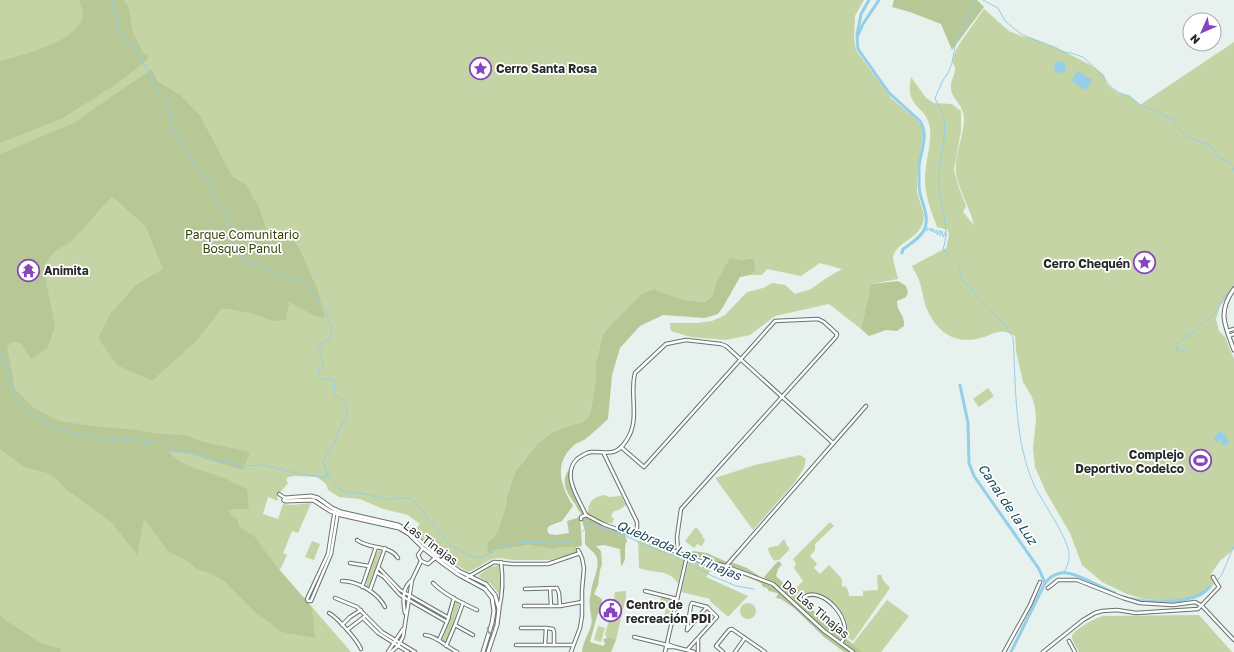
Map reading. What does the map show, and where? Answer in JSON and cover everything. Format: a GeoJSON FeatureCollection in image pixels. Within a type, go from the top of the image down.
{"type":"FeatureCollection","features":[{"type":"Feature","properties":{"kind":"street"},"geometry":{"type":"LineString","coordinates":[[1234,289],[1224,307],[1223,318],[1234,350]]}},
{"type":"Feature","properties":{"kind":"street"},"geometry":{"type":"LineString","coordinates":[[621,447],[644,467],[772,323],[776,321],[818,319],[836,333],[836,337],[681,509],[677,537],[678,553]]}},
{"type":"Feature","properties":{"kind":"street"},"geometry":{"type":"LineString","coordinates":[[1227,331],[1234,328]]}},
{"type":"Feature","properties":{"kind":"street"},"geometry":{"type":"LineString","coordinates":[[1228,336],[1234,334]]}},
{"type":"Feature","properties":{"kind":"street"},"geometry":{"type":"LineString","coordinates":[[581,519],[586,515],[573,487],[570,473],[575,462],[583,455],[590,452],[611,453],[621,447],[631,433],[633,427],[636,373],[663,346],[686,340],[719,343],[726,346],[834,443]]}},
{"type":"Feature","properties":{"kind":"street"},"geometry":{"type":"LineString","coordinates":[[726,566],[866,406]]}},
{"type":"Feature","properties":{"kind":"street"},"geometry":{"type":"LineString","coordinates":[[604,453],[637,522],[637,529],[632,534]]}},
{"type":"Feature","properties":{"kind":"street"},"geometry":{"type":"LineString","coordinates":[[279,494],[285,498]]}},
{"type":"Feature","properties":{"kind":"street","name":"Las Tinajas"},"geometry":{"type":"LineString","coordinates":[[285,498],[285,501],[313,500],[336,512],[399,528],[409,534],[435,558],[467,577]]}},
{"type":"Feature","properties":{"kind":"street"},"geometry":{"type":"LineString","coordinates":[[336,512],[331,554],[311,601],[308,601],[307,598],[328,554],[336,512]]}},
{"type":"Feature","properties":{"kind":"street","name":"Las Tinajas"},"geometry":{"type":"LineString","coordinates":[[336,512],[402,526],[411,532],[440,558],[467,577]]}},
{"type":"Feature","properties":{"kind":"street","name":"De Las Tinajas"},"geometry":{"type":"LineString","coordinates":[[586,515],[603,524],[713,566],[718,564],[726,566],[772,584],[824,631],[853,652]]}},
{"type":"Feature","properties":{"kind":"street"},"geometry":{"type":"LineString","coordinates":[[357,540],[364,544],[385,548],[393,552],[398,558]]}},
{"type":"Feature","properties":{"kind":"street"},"geometry":{"type":"LineString","coordinates":[[362,587],[376,547]]}},
{"type":"Feature","properties":{"kind":"street"},"geometry":{"type":"LineString","coordinates":[[370,590],[385,548]]}},
{"type":"Feature","properties":{"kind":"street"},"geometry":{"type":"LineString","coordinates":[[406,615],[404,606],[405,592],[421,562],[418,555],[423,548]]}},
{"type":"Feature","properties":{"kind":"street"},"geometry":{"type":"LineString","coordinates":[[571,652],[581,624],[584,568],[578,550]]}},
{"type":"Feature","properties":{"kind":"street","name":"Las Tinajas"},"geometry":{"type":"LineString","coordinates":[[467,577],[489,563],[548,564],[580,553]]}},
{"type":"Feature","properties":{"kind":"street"},"geometry":{"type":"LineString","coordinates":[[665,652],[687,556]]}},
{"type":"Feature","properties":{"kind":"street"},"geometry":{"type":"LineString","coordinates":[[421,562],[428,564],[435,558]]}},
{"type":"Feature","properties":{"kind":"street"},"geometry":{"type":"LineString","coordinates":[[488,652],[497,625],[502,591],[500,562]]}},
{"type":"Feature","properties":{"kind":"street"},"geometry":{"type":"LineString","coordinates":[[350,563],[369,566]]}},
{"type":"Feature","properties":{"kind":"street"},"geometry":{"type":"LineString","coordinates":[[378,567],[400,590],[410,594],[449,618]]}},
{"type":"Feature","properties":{"kind":"street"},"geometry":{"type":"LineString","coordinates":[[376,572],[381,574],[400,595],[447,622]]}},
{"type":"Feature","properties":{"kind":"street"},"geometry":{"type":"LineString","coordinates":[[467,577],[486,584],[495,595],[499,609]]}},
{"type":"Feature","properties":{"kind":"street"},"geometry":{"type":"LineString","coordinates":[[467,577],[485,589],[494,604],[493,620],[483,652]]}},
{"type":"Feature","properties":{"kind":"street"},"geometry":{"type":"LineString","coordinates":[[1043,652],[1083,620],[1102,611],[1117,610],[1136,613],[1198,609],[1219,587],[1213,577]]}},
{"type":"Feature","properties":{"kind":"street"},"geometry":{"type":"LineString","coordinates":[[392,652],[398,646],[403,637],[403,629],[412,580]]}},
{"type":"Feature","properties":{"kind":"street"},"geometry":{"type":"LineString","coordinates":[[1048,588],[1058,580],[1077,580],[1140,603],[1173,605],[1195,602],[1202,606],[1234,640]]}},
{"type":"Feature","properties":{"kind":"street"},"geometry":{"type":"LineString","coordinates":[[342,581],[370,590],[379,598],[385,607]]}},
{"type":"Feature","properties":{"kind":"street"},"geometry":{"type":"LineString","coordinates":[[1004,652],[1030,605],[1040,582]]}},
{"type":"Feature","properties":{"kind":"street"},"geometry":{"type":"LineString","coordinates":[[433,583],[454,598],[477,610]]}},
{"type":"Feature","properties":{"kind":"street"},"geometry":{"type":"LineString","coordinates":[[550,588],[551,606]]}},
{"type":"Feature","properties":{"kind":"street"},"geometry":{"type":"LineString","coordinates":[[525,589],[557,588],[560,606]]}},
{"type":"Feature","properties":{"kind":"street"},"geometry":{"type":"LineString","coordinates":[[495,595],[500,594],[502,591]]}},
{"type":"Feature","properties":{"kind":"street"},"geometry":{"type":"LineString","coordinates":[[645,591],[677,599]]}},
{"type":"Feature","properties":{"kind":"street"},"geometry":{"type":"LineString","coordinates":[[804,597],[806,595],[814,595],[828,601],[835,607],[841,616],[845,628],[845,638],[841,643]]}},
{"type":"Feature","properties":{"kind":"street"},"geometry":{"type":"LineString","coordinates":[[335,598],[357,607],[361,610],[378,633],[408,652]]}},
{"type":"Feature","properties":{"kind":"street"},"geometry":{"type":"LineString","coordinates":[[439,640],[449,618],[454,598]]}},
{"type":"Feature","properties":{"kind":"street"},"geometry":{"type":"LineString","coordinates":[[524,606],[560,606],[582,602]]}},
{"type":"Feature","properties":{"kind":"street"},"geometry":{"type":"LineString","coordinates":[[689,651],[717,616],[707,607],[694,602],[691,604],[686,630],[688,630],[707,607]]}},
{"type":"Feature","properties":{"kind":"street"},"geometry":{"type":"LineString","coordinates":[[446,646],[463,603]]}},
{"type":"Feature","properties":{"kind":"street"},"geometry":{"type":"LineString","coordinates":[[342,625],[350,617],[361,610]]}},
{"type":"Feature","properties":{"kind":"street"},"geometry":{"type":"LineString","coordinates":[[330,613],[347,630],[361,649]]}},
{"type":"Feature","properties":{"kind":"street"},"geometry":{"type":"LineString","coordinates":[[347,630],[364,616]]}},
{"type":"Feature","properties":{"kind":"street"},"geometry":{"type":"LineString","coordinates":[[364,616],[382,632],[415,652]]}},
{"type":"Feature","properties":{"kind":"street"},"geometry":{"type":"LineString","coordinates":[[455,625],[473,635]]}},
{"type":"Feature","properties":{"kind":"street"},"geometry":{"type":"LineString","coordinates":[[521,628],[553,629],[554,645]]}},
{"type":"Feature","properties":{"kind":"street"},"geometry":{"type":"LineString","coordinates":[[546,628],[546,646]]}},
{"type":"Feature","properties":{"kind":"street"},"geometry":{"type":"LineString","coordinates":[[388,652],[392,643],[403,629]]}},
{"type":"Feature","properties":{"kind":"street"},"geometry":{"type":"LineString","coordinates":[[723,652],[716,646],[729,630],[732,629],[764,652]]}},
{"type":"Feature","properties":{"kind":"street"},"geometry":{"type":"LineString","coordinates":[[425,635],[439,640],[457,652]]}},
{"type":"Feature","properties":{"kind":"street"},"geometry":{"type":"LineString","coordinates":[[634,637],[694,652]]}},
{"type":"Feature","properties":{"kind":"street"},"geometry":{"type":"LineString","coordinates":[[698,652],[699,637]]}},
{"type":"Feature","properties":{"kind":"street"},"geometry":{"type":"LineString","coordinates":[[734,652],[745,638]]}},
{"type":"Feature","properties":{"kind":"street"},"geometry":{"type":"LineString","coordinates":[[1069,641],[1075,652]]}},
{"type":"Feature","properties":{"kind":"street"},"geometry":{"type":"LineString","coordinates":[[516,645],[573,645]]}},
{"type":"Feature","properties":{"kind":"street"},"geometry":{"type":"LineString","coordinates":[[680,652],[681,648]]}},
{"type":"Feature","properties":{"kind":"street"},"geometry":{"type":"LineString","coordinates":[[757,652],[760,649]]}},
{"type":"Feature","properties":{"kind":"green space","name":"Parque Comunitario Bosque Panul"},"geometry":{"type":"Polygon","coordinates":[[[0,0],[864,0],[855,16],[854,38],[856,50],[891,98],[917,120],[922,127],[923,136],[917,175],[917,192],[924,215],[923,223],[915,234],[895,251],[893,257],[898,279],[871,284],[861,329],[829,304],[775,316],[750,335],[726,340],[691,337],[671,331],[670,323],[697,323],[712,321],[725,315],[747,292],[763,288],[772,283],[785,285],[795,294],[811,289],[842,269],[820,263],[801,276],[767,269],[762,275],[750,275],[756,270],[754,258],[741,260],[730,257],[717,280],[712,296],[705,302],[679,298],[655,289],[629,307],[611,324],[603,334],[596,362],[596,377],[589,416],[583,422],[567,426],[553,432],[537,444],[524,460],[515,472],[499,527],[495,536],[489,541],[494,552],[497,550],[530,545],[552,549],[561,547],[576,547],[578,552],[551,560],[492,559],[469,572],[433,549],[420,537],[414,531],[420,524],[408,515],[383,509],[360,499],[339,497],[328,490],[326,484],[317,477],[288,477],[286,480],[288,483],[277,496],[278,501],[268,497],[263,514],[278,519],[283,504],[291,505],[311,503],[298,533],[292,531],[283,553],[287,555],[280,570],[351,652],[0,652],[0,0]]]}},
{"type":"Feature","properties":{"kind":"green space"},"geometry":{"type":"Polygon","coordinates":[[[79,0],[123,0],[128,5],[133,32],[143,53],[147,55],[148,59],[116,84],[63,118],[0,143],[0,61],[48,46],[61,40],[72,32],[80,24],[83,15],[79,0]]]}},
{"type":"Feature","properties":{"kind":"green space"},"geometry":{"type":"Polygon","coordinates":[[[894,0],[977,0],[984,7],[952,50],[941,24],[892,7],[894,0]]]}},
{"type":"Feature","properties":{"kind":"green space"},"geometry":{"type":"Polygon","coordinates":[[[984,9],[1009,31],[1056,47],[1092,66],[1103,74],[1106,83],[1110,87],[1118,93],[1130,96],[1140,105],[1219,52],[1222,52],[1222,50],[1234,42],[1234,287],[1220,306],[1216,319],[1219,331],[1225,337],[1234,359],[1234,549],[1220,561],[1211,574],[1215,583],[1202,596],[1177,602],[1144,599],[1127,594],[1102,582],[1082,565],[1070,533],[1046,492],[1035,467],[1033,449],[1036,420],[1035,407],[1032,397],[1023,382],[1016,351],[1015,336],[1003,331],[974,339],[964,340],[956,338],[948,335],[936,324],[926,307],[919,280],[912,266],[946,248],[949,236],[948,230],[937,227],[927,199],[925,175],[930,142],[930,129],[925,115],[913,102],[910,88],[911,77],[926,98],[934,103],[952,104],[961,111],[961,131],[954,170],[966,206],[963,212],[974,225],[956,173],[956,160],[964,125],[964,118],[962,109],[953,95],[951,83],[955,69],[952,61],[960,43],[984,9]]]}},
{"type":"Feature","properties":{"kind":"green space"},"geometry":{"type":"Polygon","coordinates":[[[152,69],[157,81],[180,95],[200,116],[232,176],[246,185],[259,207],[269,239],[284,229],[299,248],[317,288],[325,318],[313,315],[289,302],[286,320],[273,321],[251,313],[222,308],[197,340],[152,381],[117,365],[98,338],[111,313],[136,285],[163,269],[146,227],[112,196],[72,241],[55,251],[44,266],[55,327],[47,349],[31,359],[21,343],[12,342],[7,347],[15,389],[34,408],[59,421],[161,434],[185,435],[203,442],[250,452],[243,470],[190,454],[168,451],[186,464],[224,478],[247,489],[249,509],[234,509],[229,511],[233,517],[237,519],[239,526],[255,537],[279,570],[312,608],[315,638],[282,632],[254,611],[225,582],[208,572],[198,570],[184,559],[168,551],[144,519],[137,555],[112,523],[66,489],[51,474],[24,467],[0,449],[0,154],[72,124],[152,69]]]}},
{"type":"Feature","properties":{"kind":"green space"},"geometry":{"type":"Polygon","coordinates":[[[730,257],[741,260],[754,258],[756,270],[750,275],[740,277],[718,314],[705,318],[663,315],[640,326],[620,348],[612,375],[608,419],[584,440],[574,445],[567,453],[561,468],[561,476],[565,491],[573,506],[562,521],[549,526],[547,530],[549,534],[556,535],[569,533],[567,521],[580,517],[582,546],[552,549],[529,545],[497,550],[490,554],[487,550],[489,541],[495,536],[499,527],[515,472],[537,444],[553,432],[567,426],[583,422],[589,416],[596,377],[596,362],[603,334],[611,324],[643,293],[655,289],[679,298],[705,302],[712,296],[717,280],[730,257]]]}},
{"type":"Feature","properties":{"kind":"green space"},"geometry":{"type":"Polygon","coordinates":[[[898,281],[906,286],[908,293],[906,297],[897,301],[904,326],[897,331],[886,330],[869,336],[861,329],[871,284],[898,281]]]}},
{"type":"Feature","properties":{"kind":"green space"},"geometry":{"type":"Polygon","coordinates":[[[988,388],[994,396],[979,407],[973,399],[988,388]]]}},
{"type":"Feature","properties":{"kind":"green space"},"geometry":{"type":"Polygon","coordinates":[[[800,455],[806,459],[804,468],[795,482],[753,530],[715,478],[755,465],[800,455]]]}},
{"type":"Feature","properties":{"kind":"green space"},"geometry":{"type":"Polygon","coordinates":[[[568,471],[570,471],[573,490],[584,507],[585,512],[582,515],[566,488],[565,480],[568,471]]]}},
{"type":"Feature","properties":{"kind":"green space"},"geometry":{"type":"Polygon","coordinates":[[[604,495],[609,497],[621,496],[626,505],[619,510],[614,511],[611,516],[614,519],[612,523],[603,523],[588,515],[589,507],[592,501],[597,497],[604,495]]]}},
{"type":"Feature","properties":{"kind":"green space"},"geometry":{"type":"Polygon","coordinates":[[[586,516],[609,528],[624,533],[627,541],[625,547],[625,560],[621,566],[620,549],[604,545],[596,546],[601,551],[602,564],[598,585],[594,594],[602,599],[590,642],[603,646],[605,644],[603,639],[610,638],[616,640],[611,652],[582,652],[583,645],[592,623],[590,599],[598,562],[596,556],[585,544],[585,531],[582,521],[586,516]]]}},
{"type":"Feature","properties":{"kind":"green space"},"geometry":{"type":"Polygon","coordinates":[[[830,522],[834,526],[815,544],[815,550],[810,556],[817,564],[814,568],[820,574],[829,565],[842,579],[842,587],[845,586],[848,590],[849,596],[863,596],[863,591],[878,590],[877,575],[881,575],[883,580],[890,588],[853,641],[847,637],[847,624],[841,612],[832,602],[815,594],[806,593],[799,596],[793,591],[803,581],[794,568],[796,563],[793,559],[830,522]]]}},
{"type":"Feature","properties":{"kind":"green space"},"geometry":{"type":"Polygon","coordinates":[[[696,527],[705,540],[702,546],[697,544],[694,548],[685,541],[696,527]]]}},
{"type":"Feature","properties":{"kind":"green space"},"geometry":{"type":"Polygon","coordinates":[[[638,540],[685,559],[678,583],[674,578],[665,573],[639,568],[638,540]]]}},
{"type":"Feature","properties":{"kind":"green space"},"geometry":{"type":"Polygon","coordinates":[[[783,540],[785,540],[789,550],[779,560],[775,561],[770,555],[768,548],[778,546],[783,540]]]}},
{"type":"Feature","properties":{"kind":"green space"},"geometry":{"type":"Polygon","coordinates":[[[312,541],[320,544],[314,560],[305,557],[312,541]]]}},
{"type":"Feature","properties":{"kind":"green space"},"geometry":{"type":"Polygon","coordinates":[[[378,550],[381,552],[368,587],[366,585],[366,581],[368,572],[378,550]]]}},
{"type":"Feature","properties":{"kind":"green space"},"geometry":{"type":"Polygon","coordinates":[[[693,551],[707,553],[729,563],[734,563],[747,568],[759,576],[760,580],[768,582],[764,577],[778,561],[782,564],[778,569],[776,576],[803,602],[862,652],[844,652],[824,637],[794,608],[781,599],[776,598],[777,593],[769,591],[767,588],[763,587],[761,583],[723,567],[721,564],[700,557],[696,560],[691,558],[689,555],[693,551]]]}},
{"type":"Feature","properties":{"kind":"green space"},"geometry":{"type":"Polygon","coordinates":[[[689,560],[713,568],[706,577],[748,596],[728,617],[710,601],[710,599],[681,592],[689,560]]]}},
{"type":"Feature","properties":{"kind":"green space"},"geometry":{"type":"Polygon","coordinates":[[[499,565],[499,594],[490,583],[478,576],[490,567],[499,565]]]}},
{"type":"Feature","properties":{"kind":"green space"},"geometry":{"type":"Polygon","coordinates":[[[471,579],[483,585],[491,592],[495,600],[497,610],[496,619],[487,652],[485,652],[494,621],[495,605],[489,591],[471,579]]]}},
{"type":"Feature","properties":{"kind":"green space"},"geometry":{"type":"Polygon","coordinates":[[[626,591],[616,640],[607,639],[605,634],[613,607],[615,592],[626,591]]]}},
{"type":"Feature","properties":{"kind":"green space"},"geometry":{"type":"Polygon","coordinates":[[[661,597],[673,599],[668,621],[663,620],[667,604],[660,603],[661,597]]]}},
{"type":"Feature","properties":{"kind":"green space"},"geometry":{"type":"Polygon","coordinates":[[[887,600],[909,616],[881,652],[862,652],[852,645],[887,600]]]}},
{"type":"Feature","properties":{"kind":"green space"},"geometry":{"type":"Polygon","coordinates":[[[457,602],[459,605],[448,640],[445,643],[442,640],[450,621],[455,603],[457,602]]]}},
{"type":"Feature","properties":{"kind":"green space"},"geometry":{"type":"Polygon","coordinates":[[[745,603],[751,603],[756,608],[754,617],[751,619],[745,619],[740,614],[740,608],[745,603]]]}},
{"type":"Feature","properties":{"kind":"green space"},"geometry":{"type":"Polygon","coordinates":[[[0,614],[5,620],[42,644],[60,648],[61,652],[0,652],[0,614]]]}},
{"type":"Feature","properties":{"kind":"green space"},"geometry":{"type":"Polygon","coordinates":[[[1199,615],[1232,652],[1079,652],[1072,639],[1073,634],[1076,631],[1102,616],[1199,615]]]}},
{"type":"Feature","properties":{"kind":"green space"},"geometry":{"type":"Polygon","coordinates":[[[598,626],[605,628],[601,642],[594,640],[598,626]]]}},
{"type":"Feature","properties":{"kind":"water"},"geometry":{"type":"Polygon","coordinates":[[[1058,61],[1062,61],[1066,67],[1062,73],[1058,73],[1054,69],[1054,65],[1058,61]]]}},
{"type":"Feature","properties":{"kind":"water"},"geometry":{"type":"Polygon","coordinates":[[[1079,72],[1092,80],[1088,88],[1085,90],[1072,81],[1075,74],[1079,72]]]}},
{"type":"Feature","properties":{"kind":"water"},"geometry":{"type":"Polygon","coordinates":[[[1220,431],[1227,437],[1229,443],[1223,446],[1220,439],[1217,442],[1213,438],[1220,431]]]}},
{"type":"Feature","properties":{"kind":"waterway","name":"Quebrada Las Tinajas"},"geometry":{"type":"LineString","coordinates":[[112,0],[120,32],[129,44],[135,47],[140,59],[151,75],[155,88],[166,102],[170,111],[172,128],[187,154],[210,183],[213,196],[226,213],[234,248],[240,257],[247,262],[305,283],[325,309],[332,330],[330,338],[323,343],[318,350],[324,364],[318,371],[320,379],[331,379],[335,382],[335,393],[343,401],[347,408],[346,416],[335,441],[323,462],[328,476],[339,489],[349,493],[360,493],[390,500],[409,498],[416,503],[450,545],[470,556],[482,558],[497,549],[518,543],[571,543],[586,528],[594,525],[624,535],[649,547],[673,555],[712,576],[736,586],[754,589]]}},
{"type":"Feature","properties":{"kind":"waterway"},"geometry":{"type":"LineString","coordinates":[[857,35],[861,14],[869,0]]}},
{"type":"Feature","properties":{"kind":"waterway"},"geometry":{"type":"LineString","coordinates":[[879,0],[863,24],[857,37],[858,49],[889,93],[920,121],[924,132],[924,143],[919,166],[919,190],[925,212],[926,223],[921,234],[916,240],[903,249],[902,253]]}},
{"type":"Feature","properties":{"kind":"waterway"},"geometry":{"type":"LineString","coordinates":[[976,0],[956,42],[952,63],[948,73],[943,80],[935,98],[943,115],[945,129],[939,174],[946,232],[943,249],[959,266],[962,279],[1005,325],[1013,337],[1017,414],[1023,452],[1035,487],[1062,533],[1069,551],[1068,564],[1064,573]]}},
{"type":"Feature","properties":{"kind":"waterway"},"geometry":{"type":"LineString","coordinates":[[983,0],[998,8],[1005,21],[1021,34],[1064,52],[1083,57],[1096,69],[1111,87],[1120,93],[1129,96],[1142,106],[1160,113],[1172,120],[1185,135],[1191,139],[1210,145],[1219,158],[1231,163],[1234,171]]}},
{"type":"Feature","properties":{"kind":"waterway"},"geometry":{"type":"LineString","coordinates":[[927,227],[927,231],[930,228],[930,231],[932,228],[932,232],[934,229],[935,233],[937,230],[937,235],[940,230],[940,236],[942,231],[943,237],[946,231],[946,237]]}},
{"type":"Feature","properties":{"kind":"waterway"},"geometry":{"type":"LineString","coordinates":[[1185,350],[1178,351],[1176,344],[1215,313],[1234,285]]}},
{"type":"Feature","properties":{"kind":"waterway"},"geometry":{"type":"LineString","coordinates":[[0,350],[2,351],[18,404],[41,419],[56,428],[92,438],[110,438],[154,443]]}},
{"type":"Feature","properties":{"kind":"waterway","name":"Canal de la Luz"},"geometry":{"type":"LineString","coordinates":[[960,385],[968,423],[969,463],[974,476],[1039,569],[1045,583]]}},
{"type":"Feature","properties":{"kind":"waterway"},"geometry":{"type":"LineString","coordinates":[[164,445],[177,451],[205,456],[221,463],[232,463],[246,466],[264,465],[295,473],[321,477],[327,476]]}},
{"type":"Feature","properties":{"kind":"waterway"},"geometry":{"type":"LineString","coordinates":[[1217,581],[1222,574],[1234,546]]}},
{"type":"Feature","properties":{"kind":"waterway","name":"Canal de la Luz"},"geometry":{"type":"LineString","coordinates":[[1011,652],[1045,583],[1054,575],[1067,573],[1088,580],[1115,593]]}},
{"type":"Feature","properties":{"kind":"waterway"},"geometry":{"type":"LineString","coordinates":[[1120,596],[1138,600],[1158,602],[1169,601],[1189,599],[1197,596],[1210,587]]}},
{"type":"Feature","properties":{"kind":"place","name":"Cerro Santa Rosa"},"geometry":{"type":"Point","coordinates":[481,68]}},
{"type":"Feature","properties":{"kind":"place","name":"Cerro Chequén"},"geometry":{"type":"Point","coordinates":[1145,263]}},
{"type":"Feature","properties":{"kind":"place","name":"Animita"},"geometry":{"type":"Point","coordinates":[29,270]}},
{"type":"Feature","properties":{"kind":"place","name":"Complejo Deportivo Codelco"},"geometry":{"type":"Point","coordinates":[1200,461]}},
{"type":"Feature","properties":{"kind":"place","name":"Centro de recreación PDI"},"geometry":{"type":"Point","coordinates":[610,611]}}]}
